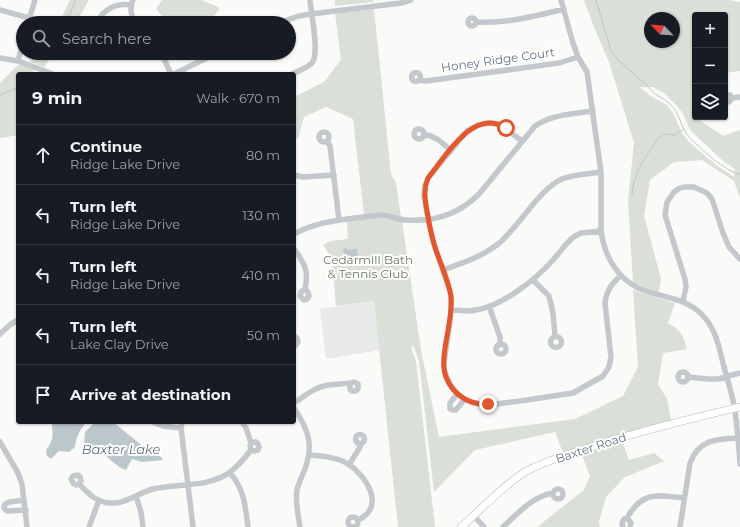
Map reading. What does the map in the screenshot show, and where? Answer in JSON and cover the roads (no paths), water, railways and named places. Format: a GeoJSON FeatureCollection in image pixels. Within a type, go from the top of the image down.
{"type":"FeatureCollection","features":[{"type":"Feature","properties":{"kind":"main road","name":"Baxter Road"},"geometry":{"type":"LineString","coordinates":[[461,527],[516,478],[542,464],[622,437],[737,408]]}},
{"type":"Feature","properties":{"kind":"street"},"geometry":{"type":"LineString","coordinates":[[30,16],[35,0]]}},
{"type":"Feature","properties":{"kind":"street"},"geometry":{"type":"LineString","coordinates":[[296,72],[308,66],[314,59],[316,49],[310,0]]}},
{"type":"Feature","properties":{"kind":"street"},"geometry":{"type":"LineString","coordinates":[[296,17],[401,3],[411,0]]}},
{"type":"Feature","properties":{"kind":"street"},"geometry":{"type":"LineString","coordinates":[[561,0],[578,57],[587,72],[601,172],[601,231],[606,252],[620,276],[626,281],[640,289],[683,301],[705,317],[712,328],[737,408],[740,464]]}},
{"type":"Feature","properties":{"kind":"street"},"geometry":{"type":"LineString","coordinates":[[101,16],[112,7],[132,2],[132,16]]}},
{"type":"Feature","properties":{"kind":"street"},"geometry":{"type":"LineString","coordinates":[[476,22],[487,23],[534,17],[564,9]]}},
{"type":"Feature","properties":{"kind":"street"},"geometry":{"type":"LineString","coordinates":[[0,10],[16,16]]}},
{"type":"Feature","properties":{"kind":"street","name":"Honey Ridge Court"},"geometry":{"type":"LineString","coordinates":[[419,80],[426,81],[558,63],[578,57]]}},
{"type":"Feature","properties":{"kind":"street"},"geometry":{"type":"LineString","coordinates":[[0,58],[18,61],[48,72]]}},
{"type":"Feature","properties":{"kind":"street"},"geometry":{"type":"LineString","coordinates":[[164,60],[170,72]]}},
{"type":"Feature","properties":{"kind":"street"},"geometry":{"type":"LineString","coordinates":[[178,72],[203,60]]}},
{"type":"Feature","properties":{"kind":"street"},"geometry":{"type":"LineString","coordinates":[[728,95],[730,95],[732,98]]}},
{"type":"Feature","properties":{"kind":"street"},"geometry":{"type":"LineString","coordinates":[[728,102],[732,98],[740,97]]}},
{"type":"Feature","properties":{"kind":"street"},"geometry":{"type":"LineString","coordinates":[[296,233],[317,223],[339,220],[381,215],[406,220],[428,219],[451,214],[469,204],[479,194],[535,126],[544,120],[553,117],[593,111]]}},
{"type":"Feature","properties":{"kind":"street"},"geometry":{"type":"LineString","coordinates":[[522,141],[501,125],[489,123],[478,125],[467,131],[428,178],[425,186],[424,196],[428,219],[434,245],[450,291],[452,310],[444,368],[446,376],[461,397],[474,403],[488,404],[569,395],[602,376],[609,367],[611,356],[605,297],[610,286],[620,276]]}},
{"type":"Feature","properties":{"kind":"street"},"geometry":{"type":"LineString","coordinates":[[424,134],[434,136],[451,150]]}},
{"type":"Feature","properties":{"kind":"street"},"geometry":{"type":"LineString","coordinates":[[327,141],[330,146],[339,220]]}},
{"type":"Feature","properties":{"kind":"street"},"geometry":{"type":"LineString","coordinates":[[443,270],[480,256],[497,245],[514,229],[541,196],[554,183],[577,175],[601,172]]}},
{"type":"Feature","properties":{"kind":"street"},"geometry":{"type":"LineString","coordinates":[[296,175],[303,177],[334,175]]}},
{"type":"Feature","properties":{"kind":"street"},"geometry":{"type":"LineString","coordinates":[[683,301],[686,287],[685,279],[665,215],[665,209],[670,196],[678,189],[694,186],[708,193],[712,199],[729,247],[740,259]]}},
{"type":"Feature","properties":{"kind":"street"},"geometry":{"type":"LineString","coordinates":[[452,310],[475,310],[489,306],[534,280],[575,236],[581,233],[601,231]]}},
{"type":"Feature","properties":{"kind":"street"},"geometry":{"type":"LineString","coordinates":[[296,252],[302,260],[306,271],[305,290]]}},
{"type":"Feature","properties":{"kind":"street"},"geometry":{"type":"LineString","coordinates":[[534,280],[549,296],[553,313],[555,336]]}},
{"type":"Feature","properties":{"kind":"street"},"geometry":{"type":"LineString","coordinates":[[489,306],[500,337],[500,345]]}},
{"type":"Feature","properties":{"kind":"street"},"geometry":{"type":"LineString","coordinates":[[0,334],[16,321]]}},
{"type":"Feature","properties":{"kind":"street"},"geometry":{"type":"LineString","coordinates":[[688,377],[718,379],[740,373]]}},
{"type":"Feature","properties":{"kind":"street"},"geometry":{"type":"LineString","coordinates":[[296,402],[319,387],[333,384],[350,385]]}},
{"type":"Feature","properties":{"kind":"street"},"geometry":{"type":"LineString","coordinates":[[296,411],[308,434],[309,455],[297,491],[300,527]]}},
{"type":"Feature","properties":{"kind":"street"},"geometry":{"type":"LineString","coordinates":[[159,424],[167,427],[181,428]]}},
{"type":"Feature","properties":{"kind":"street"},"geometry":{"type":"LineString","coordinates":[[182,424],[193,527]]}},
{"type":"Feature","properties":{"kind":"street"},"geometry":{"type":"LineString","coordinates":[[79,484],[99,500],[115,503],[127,500],[152,489],[212,480],[230,473],[241,463],[251,447],[246,428],[243,424]]}},
{"type":"Feature","properties":{"kind":"street"},"geometry":{"type":"LineString","coordinates":[[680,527],[690,463],[696,450],[702,445],[713,440],[739,438]]}},
{"type":"Feature","properties":{"kind":"street"},"geometry":{"type":"LineString","coordinates":[[0,442],[18,473],[22,484],[27,527]]}},
{"type":"Feature","properties":{"kind":"street"},"geometry":{"type":"LineString","coordinates":[[349,465],[361,444]]}},
{"type":"Feature","properties":{"kind":"street"},"geometry":{"type":"LineString","coordinates":[[309,455],[334,458],[349,465],[364,479],[372,494],[371,507],[366,515],[358,520]]}},
{"type":"Feature","properties":{"kind":"street"},"geometry":{"type":"LineString","coordinates":[[230,473],[243,492],[248,527]]}},
{"type":"Feature","properties":{"kind":"street"},"geometry":{"type":"LineString","coordinates":[[503,527],[528,505],[541,497],[553,493]]}},
{"type":"Feature","properties":{"kind":"street"},"geometry":{"type":"LineString","coordinates":[[623,527],[622,522],[624,519],[627,518],[637,504],[647,497],[657,495],[684,498]]}},
{"type":"Feature","properties":{"kind":"street"},"geometry":{"type":"LineString","coordinates":[[136,496],[141,512],[143,527]]}},
{"type":"Feature","properties":{"kind":"street"},"geometry":{"type":"LineString","coordinates":[[24,500],[9,502],[5,504],[4,508],[7,512],[26,510]]}},
{"type":"Feature","properties":{"kind":"street"},"geometry":{"type":"LineString","coordinates":[[88,527],[99,500]]}},
{"type":"Feature","properties":{"kind":"street"},"geometry":{"type":"LineString","coordinates":[[474,516],[484,527]]}},
{"type":"Feature","properties":{"kind":"street"},"geometry":{"type":"LineString","coordinates":[[627,518],[630,520],[630,527]]}},
{"type":"Feature","properties":{"kind":"water"},"geometry":{"type":"Polygon","coordinates":[[[347,248],[348,250],[357,249],[358,258],[354,259],[350,255],[344,256],[343,249],[347,248]]]}},
{"type":"Feature","properties":{"kind":"water"},"geometry":{"type":"Polygon","coordinates":[[[51,424],[85,424],[79,433],[75,447],[69,452],[59,451],[51,459],[47,456],[46,450],[50,444],[51,424]]]}},
{"type":"Feature","properties":{"kind":"water","name":"Baxter Lake"},"geometry":{"type":"Polygon","coordinates":[[[93,424],[115,424],[145,448],[161,457],[163,460],[142,462],[132,459],[126,470],[119,467],[102,452],[95,451],[84,442],[85,432],[93,424]]]}},
{"type":"Feature","properties":{"kind":"waterway"},"geometry":{"type":"LineString","coordinates":[[69,16],[76,0]]}},
{"type":"Feature","properties":{"kind":"waterway"},"geometry":{"type":"LineString","coordinates":[[596,0],[611,51],[619,61],[648,86],[652,92],[671,105],[686,133],[696,144],[719,164],[735,173],[740,174]]}},
{"type":"Feature","properties":{"kind":"waterway"},"geometry":{"type":"LineString","coordinates":[[0,97],[2,94],[16,88]]}},
{"type":"Feature","properties":{"kind":"waterway"},"geometry":{"type":"LineString","coordinates":[[632,195],[638,172],[658,138],[663,134],[675,135],[684,129]]}},
{"type":"Feature","properties":{"kind":"park label","name":"Cedarmill Bath & Tennis Club"},"geometry":{"type":"Point","coordinates":[368,267]}}]}
